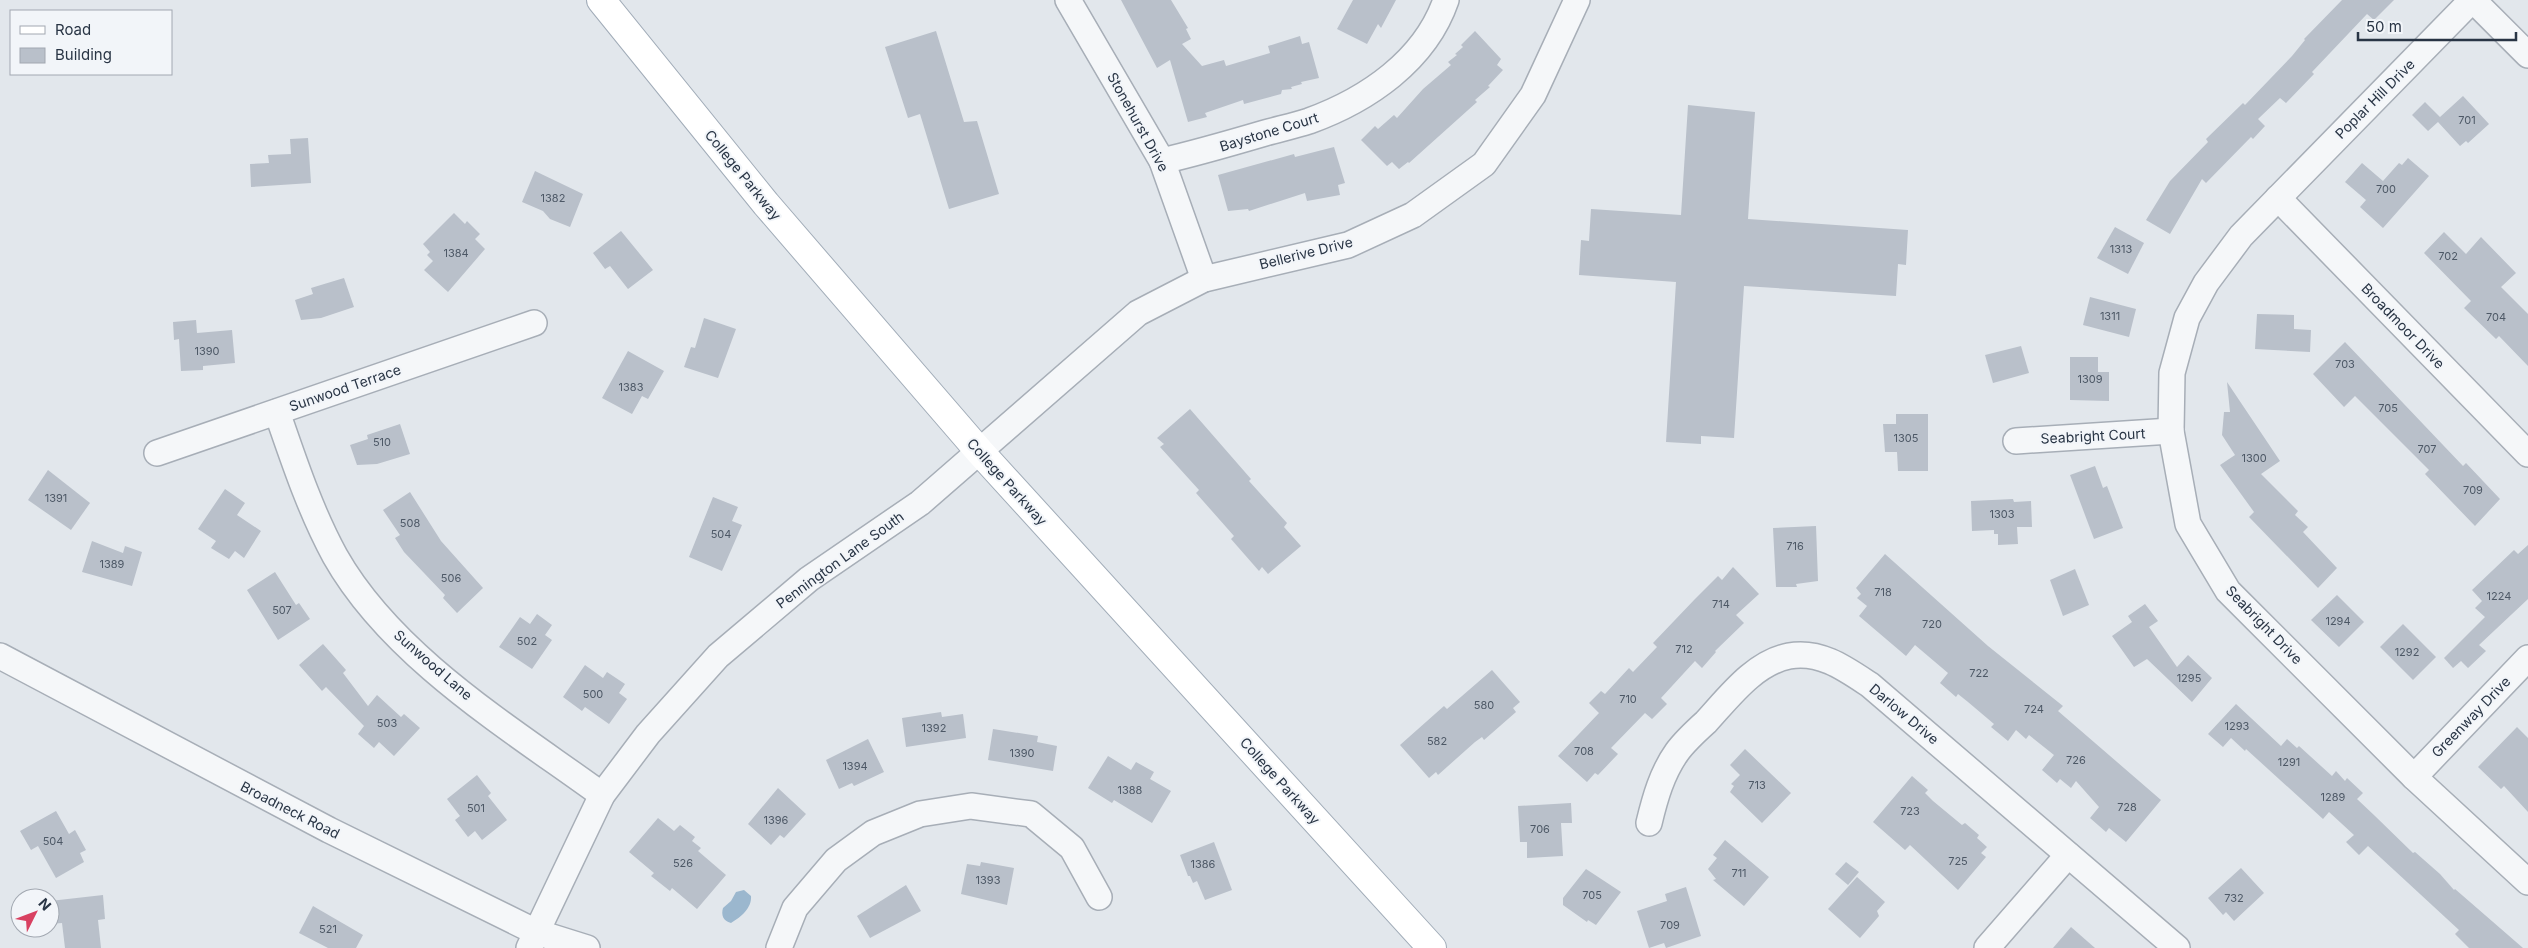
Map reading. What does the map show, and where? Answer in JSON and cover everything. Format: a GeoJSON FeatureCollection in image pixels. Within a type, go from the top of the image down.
{"type":"FeatureCollection","features":[{"type":"Feature","properties":{"kind":"main road","name":"College Parkway"},"geometry":{"type":"LineString","coordinates":[[601,0],[766,204],[980,452],[1432,948]]}},
{"type":"Feature","properties":{"kind":"street","name":"Stonehurst Drive"},"geometry":{"type":"LineString","coordinates":[[1068,0],[1162,161],[1204,278]]}},
{"type":"Feature","properties":{"kind":"street","name":"Baystone Court"},"geometry":{"type":"LineString","coordinates":[[1162,161],[1205,152],[1308,121],[1351,102],[1388,79],[1422,47],[1441,16],[1446,0]]}},
{"type":"Feature","properties":{"kind":"street","name":"Bellerive Drive"},"geometry":{"type":"LineString","coordinates":[[980,452],[1138,313],[1204,278],[1348,245],[1413,215],[1484,164],[1533,94],[1577,0]]}},
{"type":"Feature","properties":{"kind":"street"},"geometry":{"type":"LineString","coordinates":[[2472,0],[2528,55]]}},
{"type":"Feature","properties":{"kind":"street","name":"Poplar Hill Drive"},"geometry":{"type":"LineString","coordinates":[[2278,198],[2472,0]]}},
{"type":"Feature","properties":{"kind":"street","name":"Seabright Drive"},"geometry":{"type":"LineString","coordinates":[[2278,198],[2235,244],[2206,283],[2187,318],[2172,373],[2171,431],[2188,524],[2228,591],[2414,777],[2528,882]]}},
{"type":"Feature","properties":{"kind":"street","name":"Broadmoor Drive"},"geometry":{"type":"LineString","coordinates":[[2278,198],[2528,454]]}},
{"type":"Feature","properties":{"kind":"street","name":"Sunwood Terrace"},"geometry":{"type":"LineString","coordinates":[[157,453],[534,323]]}},
{"type":"Feature","properties":{"kind":"street","name":"Sunwood Lane"},"geometry":{"type":"LineString","coordinates":[[276,412],[308,502],[336,557],[369,606],[408,647],[439,674],[602,795]]}},
{"type":"Feature","properties":{"kind":"street","name":"Seabright Court"},"geometry":{"type":"LineString","coordinates":[[2016,441],[2171,431]]}},
{"type":"Feature","properties":{"kind":"street","name":"Pennington Lane South"},"geometry":{"type":"LineString","coordinates":[[533,940],[602,795],[648,734],[718,656],[809,579],[920,503],[980,452]]}},
{"type":"Feature","properties":{"kind":"street","name":"Broadneck Road"},"geometry":{"type":"LineString","coordinates":[[0,656],[533,940],[587,948]]}},
{"type":"Feature","properties":{"kind":"street","name":"Darlow Drive"},"geometry":{"type":"LineString","coordinates":[[1649,823],[1655,796],[1677,752],[1747,679],[1766,665],[1789,656],[1808,656],[1824,659],[1846,668],[1870,685],[2177,948]]}},
{"type":"Feature","properties":{"kind":"street","name":"Greenway Drive"},"geometry":{"type":"LineString","coordinates":[[2414,777],[2528,658]]}},
{"type":"Feature","properties":{"kind":"street"},"geometry":{"type":"LineString","coordinates":[[779,948],[794,908],[836,860],[873,833],[920,814],[971,806],[1031,814],[1072,848],[1098,897]]}},
{"type":"Feature","properties":{"kind":"street"},"geometry":{"type":"LineString","coordinates":[[1987,948],[2068,855]]}},
{"type":"Feature","properties":{"kind":"water"},"geometry":{"type":"Polygon","coordinates":[[[744,890],[751,896],[750,904],[745,912],[731,923],[726,921],[722,913],[723,908],[731,901],[736,892],[744,890]]]}},
{"type":"Feature","properties":{"kind":"building"},"geometry":{"type":"Polygon","coordinates":[[[1121,0],[1171,0],[1188,28],[1186,29],[1191,39],[1182,44],[1202,66],[1224,60],[1226,66],[1270,53],[1268,46],[1300,36],[1302,44],[1309,42],[1319,78],[1301,82],[1302,84],[1291,87],[1292,89],[1282,90],[1281,94],[1244,104],[1243,100],[1205,113],[1207,117],[1188,122],[1170,60],[1157,68],[1121,0]]]}},
{"type":"Feature","properties":{"kind":"building"},"geometry":{"type":"Polygon","coordinates":[[[1353,0],[1396,0],[1381,28],[1378,24],[1367,44],[1337,29],[1353,0]]]}},
{"type":"Feature","properties":{"kind":"building"},"geometry":{"type":"Polygon","coordinates":[[[2342,0],[2394,0],[2374,20],[2367,14],[2312,72],[2314,74],[2286,103],[2280,98],[2258,119],[2265,126],[2253,139],[2251,137],[2206,183],[2202,179],[2170,234],[2146,220],[2170,181],[2208,142],[2206,139],[2243,103],[2245,105],[2342,0]]]}},
{"type":"Feature","properties":{"kind":"building"},"geometry":{"type":"Polygon","coordinates":[[[936,31],[964,122],[977,121],[999,194],[949,209],[920,114],[908,118],[885,47],[936,31]]]}},
{"type":"Feature","properties":{"kind":"building"},"geometry":{"type":"Polygon","coordinates":[[[1475,31],[1501,59],[1497,65],[1503,70],[1488,86],[1490,87],[1475,100],[1477,102],[1409,163],[1399,169],[1392,162],[1387,166],[1361,140],[1375,126],[1378,129],[1394,115],[1397,118],[1423,89],[1451,65],[1448,62],[1457,55],[1455,54],[1463,47],[1461,45],[1475,31]]]}},
{"type":"Feature","properties":{"kind":"building"},"geometry":{"type":"Polygon","coordinates":[[[2463,96],[2489,124],[2468,143],[2466,141],[2460,146],[2438,122],[2428,131],[2412,115],[2425,102],[2440,117],[2463,96]]]}},
{"type":"Feature","properties":{"kind":"building"},"geometry":{"type":"Polygon","coordinates":[[[1688,105],[1755,112],[1748,219],[1908,230],[1906,265],[1898,264],[1896,296],[1744,286],[1734,438],[1701,436],[1701,444],[1666,442],[1676,282],[1579,275],[1581,240],[1589,241],[1591,209],[1681,215],[1688,105]]]}},
{"type":"Feature","properties":{"kind":"building"},"geometry":{"type":"Polygon","coordinates":[[[308,138],[311,183],[251,187],[250,164],[269,163],[268,155],[291,154],[290,139],[308,138]]]}},
{"type":"Feature","properties":{"kind":"building"},"geometry":{"type":"Polygon","coordinates":[[[1334,147],[1345,183],[1338,185],[1340,195],[1307,201],[1305,193],[1249,211],[1248,209],[1228,211],[1218,175],[1294,154],[1295,157],[1334,147]]]}},
{"type":"Feature","properties":{"kind":"building"},"geometry":{"type":"Polygon","coordinates":[[[2408,158],[2429,176],[2383,228],[2360,207],[2366,200],[2345,182],[2362,163],[2383,181],[2399,163],[2402,165],[2408,158]]]}},
{"type":"Feature","properties":{"kind":"building"},"geometry":{"type":"Polygon","coordinates":[[[535,171],[583,194],[570,227],[550,219],[543,211],[522,202],[535,171]]]}},
{"type":"Feature","properties":{"kind":"building"},"geometry":{"type":"Polygon","coordinates":[[[454,213],[465,224],[467,221],[480,234],[475,239],[485,249],[448,292],[424,270],[433,261],[427,255],[430,252],[423,244],[454,213]]]}},
{"type":"Feature","properties":{"kind":"building"},"geometry":{"type":"Polygon","coordinates":[[[2115,227],[2144,243],[2128,274],[2097,258],[2115,227]]]}},
{"type":"Feature","properties":{"kind":"building"},"geometry":{"type":"Polygon","coordinates":[[[621,231],[653,270],[628,289],[610,266],[605,269],[593,253],[621,231]]]}},
{"type":"Feature","properties":{"kind":"building"},"geometry":{"type":"Polygon","coordinates":[[[2444,232],[2466,254],[2481,237],[2516,273],[2501,287],[2528,314],[2528,366],[2499,336],[2496,339],[2464,308],[2471,301],[2424,253],[2444,232]]]}},
{"type":"Feature","properties":{"kind":"building"},"geometry":{"type":"Polygon","coordinates":[[[344,278],[354,307],[321,318],[301,320],[295,300],[313,294],[311,288],[344,278]]]}},
{"type":"Feature","properties":{"kind":"building"},"geometry":{"type":"Polygon","coordinates":[[[2090,297],[2136,309],[2129,337],[2083,325],[2090,297]]]}},
{"type":"Feature","properties":{"kind":"building"},"geometry":{"type":"Polygon","coordinates":[[[2257,314],[2294,315],[2294,329],[2311,330],[2310,352],[2255,349],[2257,314]]]}},
{"type":"Feature","properties":{"kind":"building"},"geometry":{"type":"Polygon","coordinates":[[[704,318],[736,329],[718,378],[684,367],[691,347],[695,348],[704,318]]]}},
{"type":"Feature","properties":{"kind":"building"},"geometry":{"type":"Polygon","coordinates":[[[196,320],[197,333],[232,330],[235,363],[203,366],[203,370],[181,371],[179,339],[174,340],[173,322],[196,320]]]}},
{"type":"Feature","properties":{"kind":"building"},"geometry":{"type":"Polygon","coordinates":[[[2345,342],[2463,466],[2466,463],[2500,499],[2475,526],[2425,474],[2429,470],[2355,396],[2344,407],[2313,374],[2345,342]]]}},
{"type":"Feature","properties":{"kind":"building"},"geometry":{"type":"Polygon","coordinates":[[[2021,346],[2029,373],[1993,383],[1985,355],[2021,346]]]}},
{"type":"Feature","properties":{"kind":"building"},"geometry":{"type":"Polygon","coordinates":[[[628,351],[664,371],[648,399],[642,396],[632,414],[602,398],[628,351]]]}},
{"type":"Feature","properties":{"kind":"building"},"geometry":{"type":"Polygon","coordinates":[[[2070,357],[2098,357],[2098,372],[2109,372],[2109,401],[2070,400],[2070,357]]]}},
{"type":"Feature","properties":{"kind":"building"},"geometry":{"type":"Polygon","coordinates":[[[2227,382],[2280,461],[2261,474],[2298,511],[2295,515],[2308,527],[2303,532],[2337,568],[2318,588],[2249,517],[2254,512],[2220,465],[2235,455],[2222,435],[2224,412],[2230,412],[2227,382]]]}},
{"type":"Feature","properties":{"kind":"building"},"geometry":{"type":"Polygon","coordinates":[[[1190,409],[1251,479],[1249,481],[1287,523],[1284,527],[1301,546],[1268,574],[1262,567],[1259,571],[1231,539],[1234,536],[1196,493],[1199,490],[1160,447],[1164,444],[1157,438],[1190,409]]]}},
{"type":"Feature","properties":{"kind":"building"},"geometry":{"type":"Polygon","coordinates":[[[1896,414],[1928,414],[1928,471],[1898,471],[1897,452],[1885,452],[1883,424],[1896,424],[1896,414]]]}},
{"type":"Feature","properties":{"kind":"building"},"geometry":{"type":"Polygon","coordinates":[[[400,424],[410,454],[377,464],[357,465],[350,445],[368,439],[367,435],[400,424]]]}},
{"type":"Feature","properties":{"kind":"building"},"geometry":{"type":"Polygon","coordinates":[[[2095,466],[2103,488],[2107,486],[2123,528],[2094,539],[2070,475],[2095,466]]]}},
{"type":"Feature","properties":{"kind":"building"},"geometry":{"type":"Polygon","coordinates":[[[48,470],[90,503],[71,530],[28,500],[48,470]]]}},
{"type":"Feature","properties":{"kind":"building"},"geometry":{"type":"Polygon","coordinates":[[[225,489],[245,503],[237,515],[261,531],[244,558],[235,551],[229,559],[211,548],[216,541],[198,529],[225,489]]]}},
{"type":"Feature","properties":{"kind":"building"},"geometry":{"type":"Polygon","coordinates":[[[410,492],[441,541],[483,588],[457,613],[443,598],[445,595],[404,552],[395,538],[400,535],[383,510],[410,492]]]}},
{"type":"Feature","properties":{"kind":"building"},"geometry":{"type":"Polygon","coordinates":[[[713,497],[738,507],[732,521],[742,525],[722,571],[689,557],[713,497]]]}},
{"type":"Feature","properties":{"kind":"building"},"geometry":{"type":"Polygon","coordinates":[[[2013,499],[2014,502],[2031,501],[2032,527],[2017,527],[2018,544],[1998,545],[1998,534],[1994,534],[1994,530],[1972,531],[1971,501],[2013,499]]]}},
{"type":"Feature","properties":{"kind":"building"},"geometry":{"type":"Polygon","coordinates":[[[1816,526],[1818,581],[1796,584],[1797,587],[1776,587],[1773,528],[1816,526]]]}},
{"type":"Feature","properties":{"kind":"building"},"geometry":{"type":"Polygon","coordinates":[[[92,541],[123,553],[125,546],[142,552],[132,586],[82,572],[92,541]]]}},
{"type":"Feature","properties":{"kind":"building"},"geometry":{"type":"Polygon","coordinates":[[[2528,545],[2528,599],[2479,645],[2486,651],[2468,668],[2461,661],[2453,668],[2444,658],[2485,617],[2475,608],[2482,601],[2472,590],[2514,550],[2518,554],[2528,545]]]}},
{"type":"Feature","properties":{"kind":"building"},"geometry":{"type":"Polygon","coordinates":[[[1885,554],[1988,646],[2063,706],[2058,711],[2161,800],[2126,842],[2109,828],[2106,832],[2090,818],[2099,807],[2076,781],[2071,788],[2060,779],[2057,783],[2042,770],[2054,755],[2029,735],[2026,739],[2016,730],[2008,741],[1991,727],[1994,724],[1958,694],[1956,697],[1940,683],[1948,673],[1915,645],[1906,656],[1859,616],[1867,606],[1857,598],[1861,594],[1856,588],[1885,554]]]}},
{"type":"Feature","properties":{"kind":"building"},"geometry":{"type":"Polygon","coordinates":[[[1733,567],[1759,594],[1736,615],[1744,623],[1715,651],[1702,668],[1695,661],[1661,698],[1667,704],[1652,719],[1645,713],[1611,748],[1618,754],[1598,775],[1595,773],[1587,782],[1558,756],[1599,713],[1589,703],[1601,691],[1605,694],[1629,668],[1633,672],[1657,647],[1653,643],[1718,576],[1722,580],[1733,567]]]}},
{"type":"Feature","properties":{"kind":"building"},"geometry":{"type":"Polygon","coordinates":[[[2075,569],[2089,605],[2063,616],[2050,580],[2075,569]]]}},
{"type":"Feature","properties":{"kind":"building"},"geometry":{"type":"Polygon","coordinates":[[[275,572],[296,605],[299,603],[310,619],[278,640],[247,590],[275,572]]]}},
{"type":"Feature","properties":{"kind":"building"},"geometry":{"type":"Polygon","coordinates":[[[2337,595],[2364,622],[2339,647],[2311,620],[2337,595]]]}},
{"type":"Feature","properties":{"kind":"building"},"geometry":{"type":"Polygon","coordinates":[[[2145,604],[2158,621],[2149,627],[2177,667],[2188,655],[2212,678],[2192,702],[2147,659],[2134,667],[2112,636],[2132,622],[2128,616],[2145,604]]]}},
{"type":"Feature","properties":{"kind":"building"},"geometry":{"type":"Polygon","coordinates":[[[537,614],[552,625],[545,635],[552,640],[532,669],[499,647],[520,617],[530,624],[537,614]]]}},
{"type":"Feature","properties":{"kind":"building"},"geometry":{"type":"Polygon","coordinates":[[[2403,624],[2436,657],[2413,680],[2380,647],[2403,624]]]}},
{"type":"Feature","properties":{"kind":"building"},"geometry":{"type":"Polygon","coordinates":[[[323,644],[346,670],[343,673],[368,706],[377,695],[401,717],[404,714],[420,728],[394,756],[379,742],[374,748],[358,734],[364,726],[326,687],[322,691],[299,665],[323,644]]]}},
{"type":"Feature","properties":{"kind":"building"},"geometry":{"type":"Polygon","coordinates":[[[585,665],[603,678],[607,672],[625,684],[619,693],[627,699],[609,724],[585,707],[582,711],[563,697],[585,665]]]}},
{"type":"Feature","properties":{"kind":"building"},"geometry":{"type":"Polygon","coordinates":[[[1492,670],[1520,702],[1513,708],[1516,712],[1484,740],[1482,737],[1475,742],[1438,775],[1436,772],[1429,778],[1400,745],[1444,706],[1447,709],[1492,670]]]}},
{"type":"Feature","properties":{"kind":"building"},"geometry":{"type":"Polygon","coordinates":[[[2236,704],[2281,746],[2287,739],[2297,748],[2299,746],[2332,776],[2336,771],[2345,781],[2347,778],[2363,793],[2357,799],[2413,853],[2415,852],[2440,874],[2454,890],[2523,948],[2469,948],[2455,934],[2459,930],[2368,846],[2359,855],[2346,842],[2354,835],[2329,812],[2323,819],[2246,749],[2245,751],[2231,738],[2223,747],[2208,734],[2236,704]]]}},
{"type":"Feature","properties":{"kind":"building"},"geometry":{"type":"Polygon","coordinates":[[[941,712],[942,717],[963,714],[966,738],[906,747],[902,718],[941,712]]]}},
{"type":"Feature","properties":{"kind":"building"},"geometry":{"type":"Polygon","coordinates":[[[2517,727],[2528,738],[2528,812],[2504,786],[2501,789],[2478,767],[2517,727]]]}},
{"type":"Feature","properties":{"kind":"building"},"geometry":{"type":"Polygon","coordinates":[[[993,729],[1038,736],[1037,742],[1057,746],[1053,771],[988,760],[993,729]]]}},
{"type":"Feature","properties":{"kind":"building"},"geometry":{"type":"Polygon","coordinates":[[[868,739],[884,772],[854,786],[852,783],[839,789],[826,760],[868,739]]]}},
{"type":"Feature","properties":{"kind":"building"},"geometry":{"type":"Polygon","coordinates":[[[1745,749],[1791,793],[1762,823],[1730,792],[1734,786],[1731,784],[1740,775],[1730,765],[1745,749]]]}},
{"type":"Feature","properties":{"kind":"building"},"geometry":{"type":"Polygon","coordinates":[[[1108,756],[1131,770],[1136,762],[1154,772],[1150,779],[1171,791],[1152,823],[1114,800],[1112,803],[1088,788],[1108,756]]]}},
{"type":"Feature","properties":{"kind":"building"},"geometry":{"type":"Polygon","coordinates":[[[477,775],[491,793],[488,796],[507,820],[482,840],[475,831],[468,837],[455,820],[460,816],[447,799],[477,775]]]}},
{"type":"Feature","properties":{"kind":"building"},"geometry":{"type":"Polygon","coordinates":[[[1912,776],[1928,790],[1925,793],[1933,801],[1962,825],[1965,823],[1979,835],[1977,838],[1987,847],[1981,853],[1986,857],[1958,890],[1910,845],[1905,850],[1873,822],[1912,776]]]}},
{"type":"Feature","properties":{"kind":"building"},"geometry":{"type":"Polygon","coordinates":[[[778,788],[806,814],[784,838],[780,835],[771,845],[748,824],[778,788]]]}},
{"type":"Feature","properties":{"kind":"building"},"geometry":{"type":"Polygon","coordinates":[[[1571,803],[1572,823],[1561,823],[1563,856],[1527,858],[1527,842],[1520,842],[1518,806],[1571,803]]]}},
{"type":"Feature","properties":{"kind":"building"},"geometry":{"type":"Polygon","coordinates":[[[56,811],[69,834],[75,830],[86,850],[80,853],[84,862],[56,878],[38,846],[31,850],[20,831],[56,811]]]}},
{"type":"Feature","properties":{"kind":"building"},"geometry":{"type":"Polygon","coordinates":[[[658,818],[674,831],[680,825],[695,837],[692,841],[701,848],[698,851],[726,875],[697,909],[672,888],[670,891],[651,876],[654,873],[629,852],[658,818]]]}},
{"type":"Feature","properties":{"kind":"building"},"geometry":{"type":"Polygon","coordinates":[[[1725,840],[1769,877],[1744,906],[1713,880],[1716,879],[1708,869],[1717,858],[1713,855],[1725,840]]]}},
{"type":"Feature","properties":{"kind":"building"},"geometry":{"type":"Polygon","coordinates":[[[1214,842],[1232,890],[1205,900],[1197,881],[1193,883],[1190,876],[1188,876],[1180,855],[1214,842]]]}},
{"type":"Feature","properties":{"kind":"building"},"geometry":{"type":"Polygon","coordinates":[[[981,862],[1014,868],[1007,905],[961,894],[967,864],[980,866],[981,862]]]}},
{"type":"Feature","properties":{"kind":"building"},"geometry":{"type":"Polygon","coordinates":[[[1846,862],[1859,872],[1848,885],[1835,874],[1846,862]]]}},
{"type":"Feature","properties":{"kind":"building"},"geometry":{"type":"Polygon","coordinates":[[[2241,868],[2264,893],[2234,921],[2226,912],[2223,915],[2208,898],[2241,868]]]}},
{"type":"Feature","properties":{"kind":"building"},"geometry":{"type":"Polygon","coordinates":[[[1586,869],[1621,892],[1596,925],[1588,920],[1587,922],[1563,905],[1563,898],[1586,869]]]}},
{"type":"Feature","properties":{"kind":"building"},"geometry":{"type":"Polygon","coordinates":[[[1857,877],[1885,902],[1877,911],[1879,916],[1860,938],[1828,909],[1857,877]]]}},
{"type":"Feature","properties":{"kind":"building"},"geometry":{"type":"Polygon","coordinates":[[[906,885],[921,911],[870,938],[857,916],[906,885]]]}},
{"type":"Feature","properties":{"kind":"building"},"geometry":{"type":"Polygon","coordinates":[[[1686,887],[1701,936],[1666,948],[1664,943],[1649,948],[1637,911],[1667,901],[1665,894],[1686,887]]]}},
{"type":"Feature","properties":{"kind":"building"},"geometry":{"type":"Polygon","coordinates":[[[103,895],[105,919],[98,920],[101,948],[65,948],[62,923],[60,923],[60,900],[103,895]]]}},
{"type":"Feature","properties":{"kind":"building"},"geometry":{"type":"Polygon","coordinates":[[[313,906],[363,935],[356,948],[328,948],[299,933],[313,906]]]}},
{"type":"Feature","properties":{"kind":"building"},"geometry":{"type":"Polygon","coordinates":[[[2071,927],[2095,948],[2053,948],[2071,927]]]}}]}
